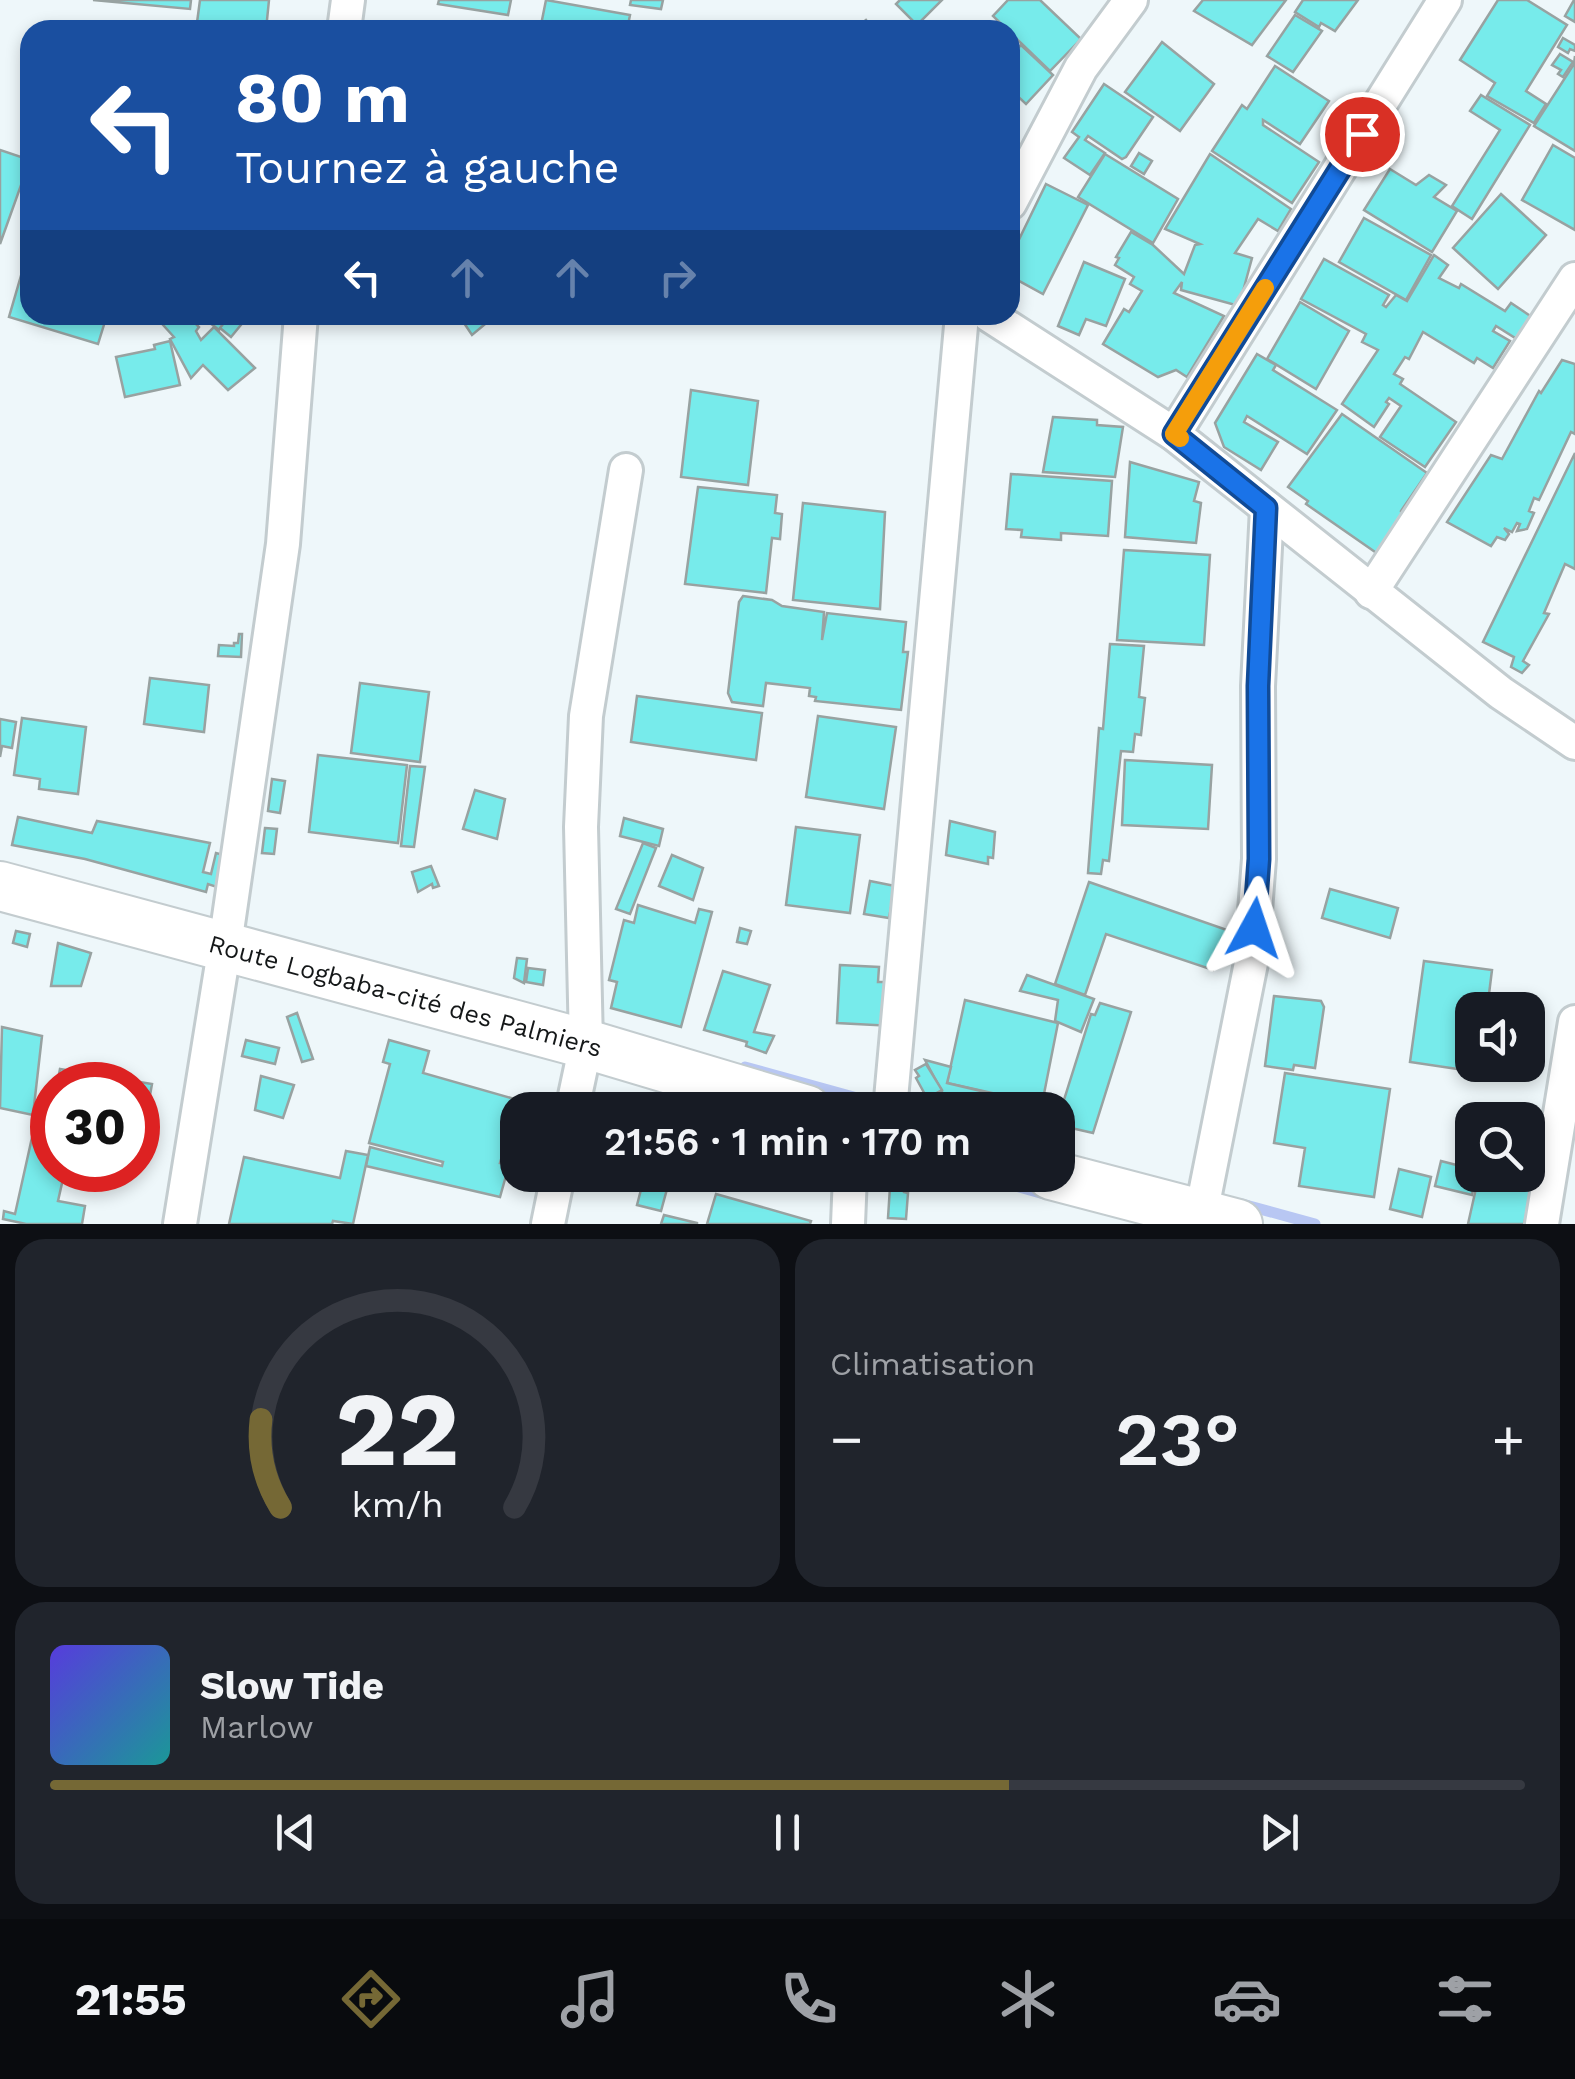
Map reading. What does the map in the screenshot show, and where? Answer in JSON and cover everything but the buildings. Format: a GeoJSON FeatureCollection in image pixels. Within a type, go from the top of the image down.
{"type":"FeatureCollection","features":[{"type":"Feature","properties":{"kind":"main road","name":"Route Logbaba-cité des Palmiers"},"geometry":{"type":"LineString","coordinates":[[0,886],[586,1044],[747,1092]]}},
{"type":"Feature","properties":{"kind":"main road"},"geometry":{"type":"LineString","coordinates":[[1075,1182],[1212,1220]]}},
{"type":"Feature","properties":{"kind":"street"},"geometry":{"type":"LineString","coordinates":[[1020,184],[1081,68],[1130,0]]}},
{"type":"Feature","properties":{"kind":"street"},"geometry":{"type":"LineString","coordinates":[[1174,434],[1445,0]]}},
{"type":"Feature","properties":{"kind":"street"},"geometry":{"type":"LineString","coordinates":[[1371,592],[1575,279]]}},
{"type":"Feature","properties":{"kind":"street"},"geometry":{"type":"LineString","coordinates":[[180,1224],[283,544],[299,325]]}},
{"type":"Feature","properties":{"kind":"street"},"geometry":{"type":"LineString","coordinates":[[892,1092],[961,325]]}},
{"type":"Feature","properties":{"kind":"street"},"geometry":{"type":"LineString","coordinates":[[1005,325],[1174,434],[1501,693],[1575,743]]}},
{"type":"Feature","properties":{"kind":"street"},"geometry":{"type":"LineString","coordinates":[[576,1092],[586,1044],[581,827],[586,716],[626,470]]}},
{"type":"Feature","properties":{"kind":"street"},"geometry":{"type":"LineString","coordinates":[[1212,1220],[1251,963],[1259,859],[1258,686],[1266,508]]}},
{"type":"Feature","properties":{"kind":"street"},"geometry":{"type":"LineString","coordinates":[[1542,1224],[1575,1022]]}},
{"type":"Feature","properties":{"kind":"street"},"geometry":{"type":"LineString","coordinates":[[548,1224],[555,1192]]}},
{"type":"Feature","properties":{"kind":"street"},"geometry":{"type":"LineString","coordinates":[[848,1224],[849,1192]]}},
{"type":"Feature","properties":{"kind":"waterway"},"geometry":{"type":"LineString","coordinates":[[745,1067],[835,1092]]}},
{"type":"Feature","properties":{"kind":"waterway"},"geometry":{"type":"LineString","coordinates":[[1037,1192],[1044,1194]]}},
{"type":"Feature","properties":{"kind":"waterway"},"geometry":{"type":"LineString","coordinates":[[1242,1204],[1315,1224]]}},
{"type":"Feature","properties":{"kind":"slow traffic"},"geometry":{"type":"LineString","coordinates":[[1180,438],[1174,434],[1265,288]]}},
{"type":"Feature","properties":{"kind":"route"},"geometry":{"type":"LineString","coordinates":[[1254,928],[1259,859],[1258,686],[1266,508],[1174,434],[1362,134]]}}]}
